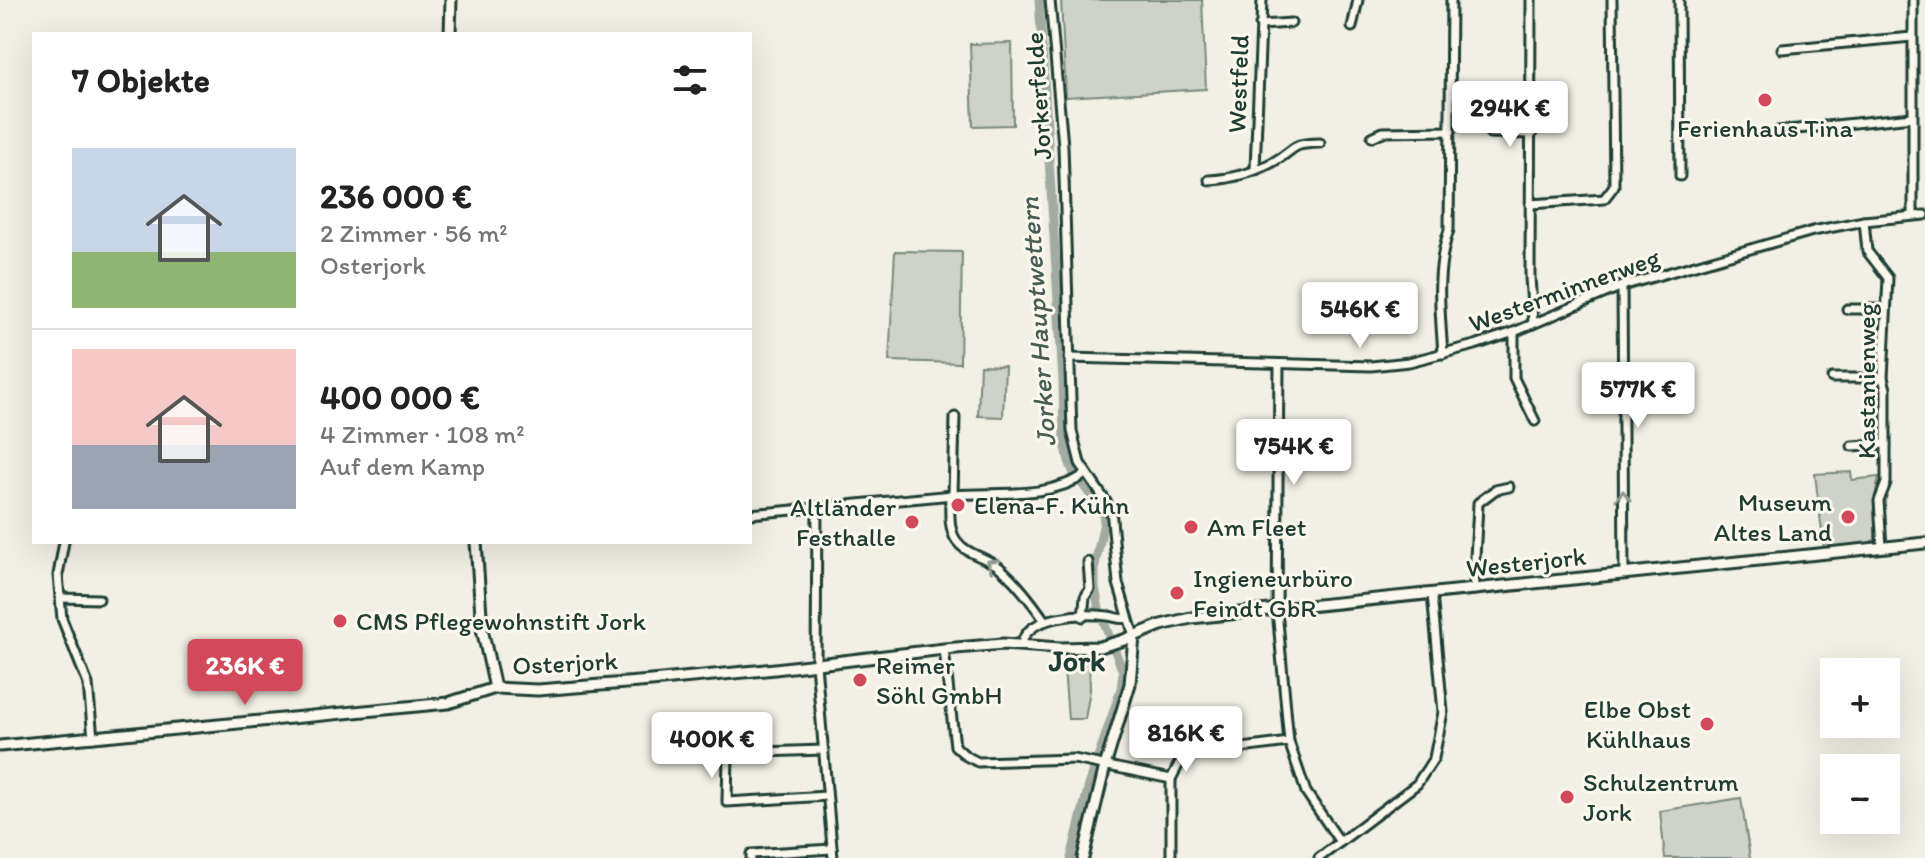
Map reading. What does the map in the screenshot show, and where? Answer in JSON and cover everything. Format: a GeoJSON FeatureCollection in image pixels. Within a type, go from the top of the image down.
{"type":"FeatureCollection","features":[{"type":"Feature","properties":{"kind":"main road"},"geometry":{"type":"LineString","coordinates":[[450,32],[451,0]]}},
{"type":"Feature","properties":{"kind":"main road","name":"Westerjork"},"geometry":{"type":"LineString","coordinates":[[1134,636],[1172,621],[1925,543]]}},
{"type":"Feature","properties":{"kind":"main road"},"geometry":{"type":"LineString","coordinates":[[476,544],[482,629],[495,688]]}},
{"type":"Feature","properties":{"kind":"main road"},"geometry":{"type":"LineString","coordinates":[[1083,858],[1098,765],[1130,684],[1134,636]]}},
{"type":"Feature","properties":{"kind":"main road","name":"Osterjork"},"geometry":{"type":"LineString","coordinates":[[0,746],[448,703],[495,688],[538,690],[944,649],[1022,644],[1060,648],[1114,644],[1134,636]]}},
{"type":"Feature","properties":{"kind":"street","name":"Jorkerfelde"},"geometry":{"type":"LineString","coordinates":[[1050,0],[1063,146],[1072,431],[1085,475]]}},
{"type":"Feature","properties":{"kind":"street","name":"Westfeld"},"geometry":{"type":"LineString","coordinates":[[1255,169],[1262,0]]}},
{"type":"Feature","properties":{"kind":"street"},"geometry":{"type":"LineString","coordinates":[[1352,27],[1358,0]]}},
{"type":"Feature","properties":{"kind":"street"},"geometry":{"type":"LineString","coordinates":[[1443,354],[1439,275],[1440,256],[1449,230],[1451,0]]}},
{"type":"Feature","properties":{"kind":"street"},"geometry":{"type":"LineString","coordinates":[[1531,0],[1530,277],[1533,323]]}},
{"type":"Feature","properties":{"kind":"street"},"geometry":{"type":"LineString","coordinates":[[1530,204],[1604,199],[1614,186],[1612,0]]}},
{"type":"Feature","properties":{"kind":"street"},"geometry":{"type":"LineString","coordinates":[[1679,0],[1680,176]]}},
{"type":"Feature","properties":{"kind":"street"},"geometry":{"type":"LineString","coordinates":[[1913,0],[1913,215]]}},
{"type":"Feature","properties":{"kind":"street"},"geometry":{"type":"LineString","coordinates":[[1260,25],[1291,23]]}},
{"type":"Feature","properties":{"kind":"street"},"geometry":{"type":"LineString","coordinates":[[1782,49],[1912,37]]}},
{"type":"Feature","properties":{"kind":"street"},"geometry":{"type":"LineString","coordinates":[[1778,131],[1912,117]]}},
{"type":"Feature","properties":{"kind":"street"},"geometry":{"type":"LineString","coordinates":[[1372,137],[1383,132],[1451,131]]}},
{"type":"Feature","properties":{"kind":"street"},"geometry":{"type":"LineString","coordinates":[[1490,133],[1532,134]]}},
{"type":"Feature","properties":{"kind":"street"},"geometry":{"type":"LineString","coordinates":[[1209,180],[1233,179],[1276,160],[1296,144],[1320,143]]}},
{"type":"Feature","properties":{"kind":"street","name":"Westerminnerweg"},"geometry":{"type":"LineString","coordinates":[[1069,358],[1371,366],[1409,362],[1514,332],[1622,286],[1813,231],[1864,221],[1925,215]]}},
{"type":"Feature","properties":{"kind":"street","name":"Kastanienweg"},"geometry":{"type":"LineString","coordinates":[[1864,221],[1867,251],[1888,278],[1883,378],[1886,389],[1886,483],[1879,501],[1882,547]]}},
{"type":"Feature","properties":{"kind":"street"},"geometry":{"type":"LineString","coordinates":[[1622,286],[1624,574]]}},
{"type":"Feature","properties":{"kind":"street"},"geometry":{"type":"LineString","coordinates":[[1847,309],[1885,309]]}},
{"type":"Feature","properties":{"kind":"street"},"geometry":{"type":"LineString","coordinates":[[1514,332],[1514,378],[1535,421]]}},
{"type":"Feature","properties":{"kind":"street"},"geometry":{"type":"LineString","coordinates":[[1279,364],[1277,610],[1289,742],[1306,792],[1340,842]]}},
{"type":"Feature","properties":{"kind":"street"},"geometry":{"type":"LineString","coordinates":[[1832,378],[1883,378]]}},
{"type":"Feature","properties":{"kind":"street"},"geometry":{"type":"LineString","coordinates":[[955,417],[952,532],[962,547],[997,566],[1045,621]]}},
{"type":"Feature","properties":{"kind":"street"},"geometry":{"type":"LineString","coordinates":[[1852,446],[1886,444]]}},
{"type":"Feature","properties":{"kind":"street"},"geometry":{"type":"LineString","coordinates":[[752,514],[951,495],[1027,494],[1085,475],[1103,494],[1111,509],[1118,583],[1134,636]]}},
{"type":"Feature","properties":{"kind":"street"},"geometry":{"type":"LineString","coordinates":[[1474,590],[1473,544],[1478,503],[1495,490],[1509,487]]}},
{"type":"Feature","properties":{"kind":"street"},"geometry":{"type":"LineString","coordinates":[[751,858],[751,854],[833,854],[816,664],[817,507]]}},
{"type":"Feature","properties":{"kind":"street"},"geometry":{"type":"LineString","coordinates":[[64,544],[58,575],[62,619],[88,684],[93,738]]}},
{"type":"Feature","properties":{"kind":"street"},"geometry":{"type":"LineString","coordinates":[[1083,617],[1085,597],[1090,589],[1088,562]]}},
{"type":"Feature","properties":{"kind":"street"},"geometry":{"type":"LineString","coordinates":[[1319,858],[1417,784],[1434,758],[1443,712],[1432,594]]}},
{"type":"Feature","properties":{"kind":"street"},"geometry":{"type":"LineString","coordinates":[[60,598],[99,599]]}},
{"type":"Feature","properties":{"kind":"street"},"geometry":{"type":"LineString","coordinates":[[1022,644],[1023,635],[1028,629],[1045,621],[1102,616],[1127,618]]}},
{"type":"Feature","properties":{"kind":"street"},"geometry":{"type":"LineString","coordinates":[[944,649],[955,746],[966,756],[978,762],[1068,758],[1171,779]]}},
{"type":"Feature","properties":{"kind":"street"},"geometry":{"type":"LineString","coordinates":[[1171,858],[1171,779],[1181,760],[1187,755],[1289,742]]}},
{"type":"Feature","properties":{"kind":"street"},"geometry":{"type":"LineString","coordinates":[[824,750],[728,753],[727,802],[827,796]]}},
{"type":"Feature","properties":{"kind":"shaded area"},"geometry":{"type":"Polygon","coordinates":[[[1061,0],[1202,0],[1206,89],[1066,97],[1061,0]]]}},
{"type":"Feature","properties":{"kind":"shaded area"},"geometry":{"type":"Polygon","coordinates":[[[1012,43],[1013,125],[973,126],[970,44],[1012,43]]]}},
{"type":"Feature","properties":{"kind":"shaded area"},"geometry":{"type":"Polygon","coordinates":[[[895,251],[962,252],[960,363],[889,361],[895,251]]]}},
{"type":"Feature","properties":{"kind":"shaded area"},"geometry":{"type":"Polygon","coordinates":[[[980,365],[1005,366],[1003,417],[978,416],[980,365]]]}},
{"type":"Feature","properties":{"kind":"shaded area","name":"Museum Altes Land"},"geometry":{"type":"Polygon","coordinates":[[[1851,472],[1852,480],[1879,477],[1875,496],[1875,539],[1868,544],[1824,549],[1815,474],[1851,472]]]}},
{"type":"Feature","properties":{"kind":"shaded area"},"geometry":{"type":"Polygon","coordinates":[[[1089,654],[1090,690],[1085,719],[1068,719],[1063,656],[1089,654]]]}},
{"type":"Feature","properties":{"kind":"shaded area"},"geometry":{"type":"Polygon","coordinates":[[[1741,798],[1750,858],[1665,858],[1660,811],[1741,798]]]}},
{"type":"Feature","properties":{"kind":"waterway","name":"Jorker Hauptwettern"},"geometry":{"type":"LineString","coordinates":[[1039,0],[1064,439],[1073,471],[1103,512],[1095,587],[1099,609],[1123,672],[1121,689],[1089,785],[1071,858]]}},
{"type":"Feature","properties":{"kind":"place","name":"Ferienhaus Tina"},"geometry":{"type":"Point","coordinates":[1765,100]}},
{"type":"Feature","properties":{"kind":"place","name":"Elena-F. Kühn"},"geometry":{"type":"Point","coordinates":[958,505]}},
{"type":"Feature","properties":{"kind":"place","name":"Museum Altes Land"},"geometry":{"type":"Point","coordinates":[1848,517]}},
{"type":"Feature","properties":{"kind":"place","name":"Altländer Festhalle"},"geometry":{"type":"Point","coordinates":[912,522]}},
{"type":"Feature","properties":{"kind":"place","name":"Am Fleet"},"geometry":{"type":"Point","coordinates":[1191,527]}},
{"type":"Feature","properties":{"kind":"place","name":"Ingieneurbüro Feindt GbR"},"geometry":{"type":"Point","coordinates":[1177,593]}},
{"type":"Feature","properties":{"kind":"place","name":"CMS Pflegewohnstift Jork"},"geometry":{"type":"Point","coordinates":[340,621]}},
{"type":"Feature","properties":{"kind":"place","name":"Reimer Söhl GmbH"},"geometry":{"type":"Point","coordinates":[860,680]}},
{"type":"Feature","properties":{"kind":"place","name":"Elbe Obst Kühlhaus"},"geometry":{"type":"Point","coordinates":[1707,724]}},
{"type":"Feature","properties":{"kind":"place","name":"Schulzentrum Jork"},"geometry":{"type":"Point","coordinates":[1567,797]}},
{"type":"Feature","properties":{"kind":"district","name":"Jork"},"geometry":{"type":"Point","coordinates":[1077,660]}}]}
